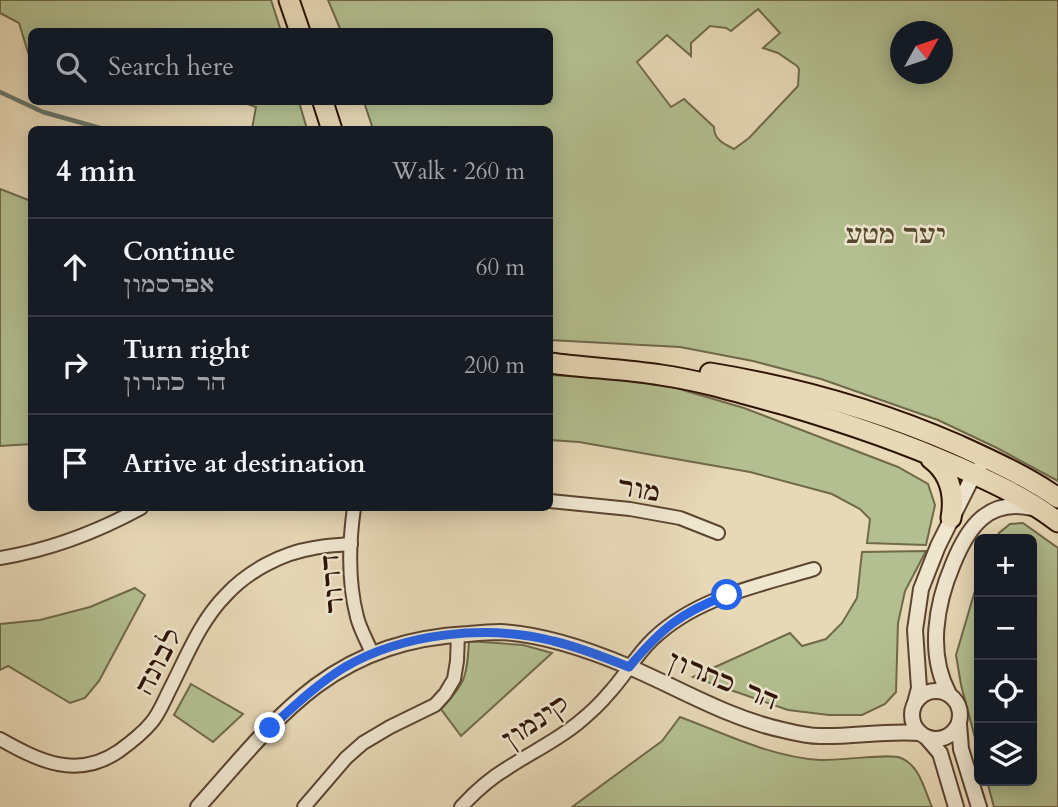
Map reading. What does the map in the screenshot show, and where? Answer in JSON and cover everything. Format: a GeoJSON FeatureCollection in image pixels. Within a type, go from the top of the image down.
{"type":"FeatureCollection","features":[{"type":"Feature","properties":{"kind":"main road"},"geometry":{"type":"LineString","coordinates":[[289,0],[299,28]]}},
{"type":"Feature","properties":{"kind":"main road"},"geometry":{"type":"LineString","coordinates":[[324,105],[331,126]]}},
{"type":"Feature","properties":{"kind":"main road"},"geometry":{"type":"LineString","coordinates":[[553,354],[679,368],[793,388],[833,399],[910,424],[996,462],[1033,481],[1053,511]]}},
{"type":"Feature","properties":{"kind":"main road"},"geometry":{"type":"LineString","coordinates":[[553,363],[659,374],[724,388],[817,414],[920,450],[1053,511]]}},
{"type":"Feature","properties":{"kind":"main road"},"geometry":{"type":"LineString","coordinates":[[920,450],[938,464],[950,482],[953,495],[951,519]]}},
{"type":"Feature","properties":{"kind":"street"},"geometry":{"type":"LineString","coordinates":[[956,807],[940,753],[915,727],[913,707],[919,688],[915,630],[917,607],[927,569],[974,474],[982,467],[996,462]]}},
{"type":"Feature","properties":{"kind":"street","name":"מור"},"geometry":{"type":"LineString","coordinates":[[553,501],[630,509],[680,518],[718,533]]}},
{"type":"Feature","properties":{"kind":"street"},"geometry":{"type":"LineString","coordinates":[[979,807],[961,749],[959,708],[949,694],[939,671],[936,631],[942,594],[964,540],[975,524],[985,516],[1002,507],[1021,506],[1053,511]]}},
{"type":"Feature","properties":{"kind":"street"},"geometry":{"type":"LineString","coordinates":[[0,558],[93,532],[135,511]]}},
{"type":"Feature","properties":{"kind":"street","name":"דרור"},"geometry":{"type":"LineString","coordinates":[[354,511],[351,580],[357,618],[372,653]]}},
{"type":"Feature","properties":{"kind":"street","name":"לבונה"},"geometry":{"type":"LineString","coordinates":[[0,739],[28,755],[62,766],[84,766],[108,758],[152,723],[205,622],[226,595],[251,573],[281,558],[312,548],[351,544]]}},
{"type":"Feature","properties":{"kind":"street","name":"קינמון"},"geometry":{"type":"LineString","coordinates":[[461,807],[474,793],[504,770],[548,745],[579,722],[609,694],[652,640],[674,621],[698,606],[727,595],[814,569]]}},
{"type":"Feature","properties":{"kind":"street","name":"הר כתרון"},"geometry":{"type":"LineString","coordinates":[[198,807],[270,728],[315,687],[372,653],[394,645],[458,634],[501,632],[551,640],[588,651],[705,703],[782,730],[817,736],[878,733],[924,735]]}},
{"type":"Feature","properties":{"kind":"street"},"geometry":{"type":"LineString","coordinates":[[304,807],[346,758],[363,743],[435,705],[445,694],[454,679],[458,634]]}},
{"type":"Feature","properties":{"kind":"street"},"geometry":{"type":"LineString","coordinates":[[913,707],[927,692],[949,694]]}},
{"type":"Feature","properties":{"kind":"street","name":"הר כתרון"},"geometry":{"type":"LineString","coordinates":[[878,733],[904,720],[913,707]]}},
{"type":"Feature","properties":{"kind":"street"},"geometry":{"type":"LineString","coordinates":[[924,735],[940,739],[948,736],[959,724]]}},
{"type":"Feature","properties":{"kind":"green space"},"geometry":{"type":"Polygon","coordinates":[[[0,0],[271,0],[280,28],[28,28],[28,52],[19,23],[0,13],[0,0]]]}},
{"type":"Feature","properties":{"kind":"green space","name":"יער מטע"},"geometry":{"type":"Polygon","coordinates":[[[328,0],[1058,0],[1058,481],[938,420],[821,379],[753,361],[680,347],[553,340],[553,126],[372,126],[365,105],[553,105],[553,28],[340,28],[328,0]],[[758,9],[731,31],[710,26],[691,43],[691,56],[667,35],[637,62],[671,107],[684,99],[714,127],[720,141],[734,149],[749,138],[798,86],[797,66],[778,53],[763,48],[780,33],[758,9]]]}},
{"type":"Feature","properties":{"kind":"green space"},"geometry":{"type":"Polygon","coordinates":[[[250,105],[300,105],[306,126],[253,126],[256,107],[250,105]]]}},
{"type":"Feature","properties":{"kind":"green space"},"geometry":{"type":"Polygon","coordinates":[[[0,189],[28,200],[28,444],[0,446],[0,189]]]}},
{"type":"Feature","properties":{"kind":"green space"},"geometry":{"type":"Polygon","coordinates":[[[553,375],[609,378],[676,388],[744,408],[898,467],[928,484],[935,505],[926,545],[867,543],[870,519],[860,509],[832,494],[750,472],[579,442],[553,440],[553,375]]]}},
{"type":"Feature","properties":{"kind":"green space"},"geometry":{"type":"Polygon","coordinates":[[[1023,523],[1058,548],[1058,807],[994,807],[988,786],[1037,786],[1037,534],[998,534],[1010,524],[1023,523]]]}},
{"type":"Feature","properties":{"kind":"green space"},"geometry":{"type":"Polygon","coordinates":[[[926,551],[905,591],[898,623],[896,692],[885,704],[862,715],[829,715],[788,710],[693,677],[790,633],[802,646],[826,639],[842,623],[857,598],[862,552],[926,551]]]}},
{"type":"Feature","properties":{"kind":"green space"},"geometry":{"type":"Polygon","coordinates":[[[135,588],[145,595],[99,681],[85,698],[70,703],[8,666],[0,670],[0,624],[40,620],[90,607],[135,588]]]}},
{"type":"Feature","properties":{"kind":"green space"},"geometry":{"type":"Polygon","coordinates":[[[974,594],[974,734],[961,685],[956,655],[974,594]]]}},
{"type":"Feature","properties":{"kind":"green space"},"geometry":{"type":"Polygon","coordinates":[[[469,641],[523,645],[552,653],[461,736],[441,709],[464,678],[469,641]]]}},
{"type":"Feature","properties":{"kind":"green space"},"geometry":{"type":"Polygon","coordinates":[[[191,684],[243,714],[213,742],[174,715],[191,684]]]}},
{"type":"Feature","properties":{"kind":"green space"},"geometry":{"type":"Polygon","coordinates":[[[680,717],[749,744],[802,758],[901,758],[917,772],[932,807],[572,807],[662,741],[680,717]]]}},
{"type":"Feature","properties":{"kind":"waterway"},"geometry":{"type":"LineString","coordinates":[[0,92],[43,112],[93,126]]}},
{"type":"Feature","properties":{"kind":"route"},"geometry":{"type":"LineString","coordinates":[[270,728],[315,687],[372,653],[394,645],[458,634],[501,632],[551,640],[629,667],[652,640],[674,621],[698,606],[727,595]]}}]}
